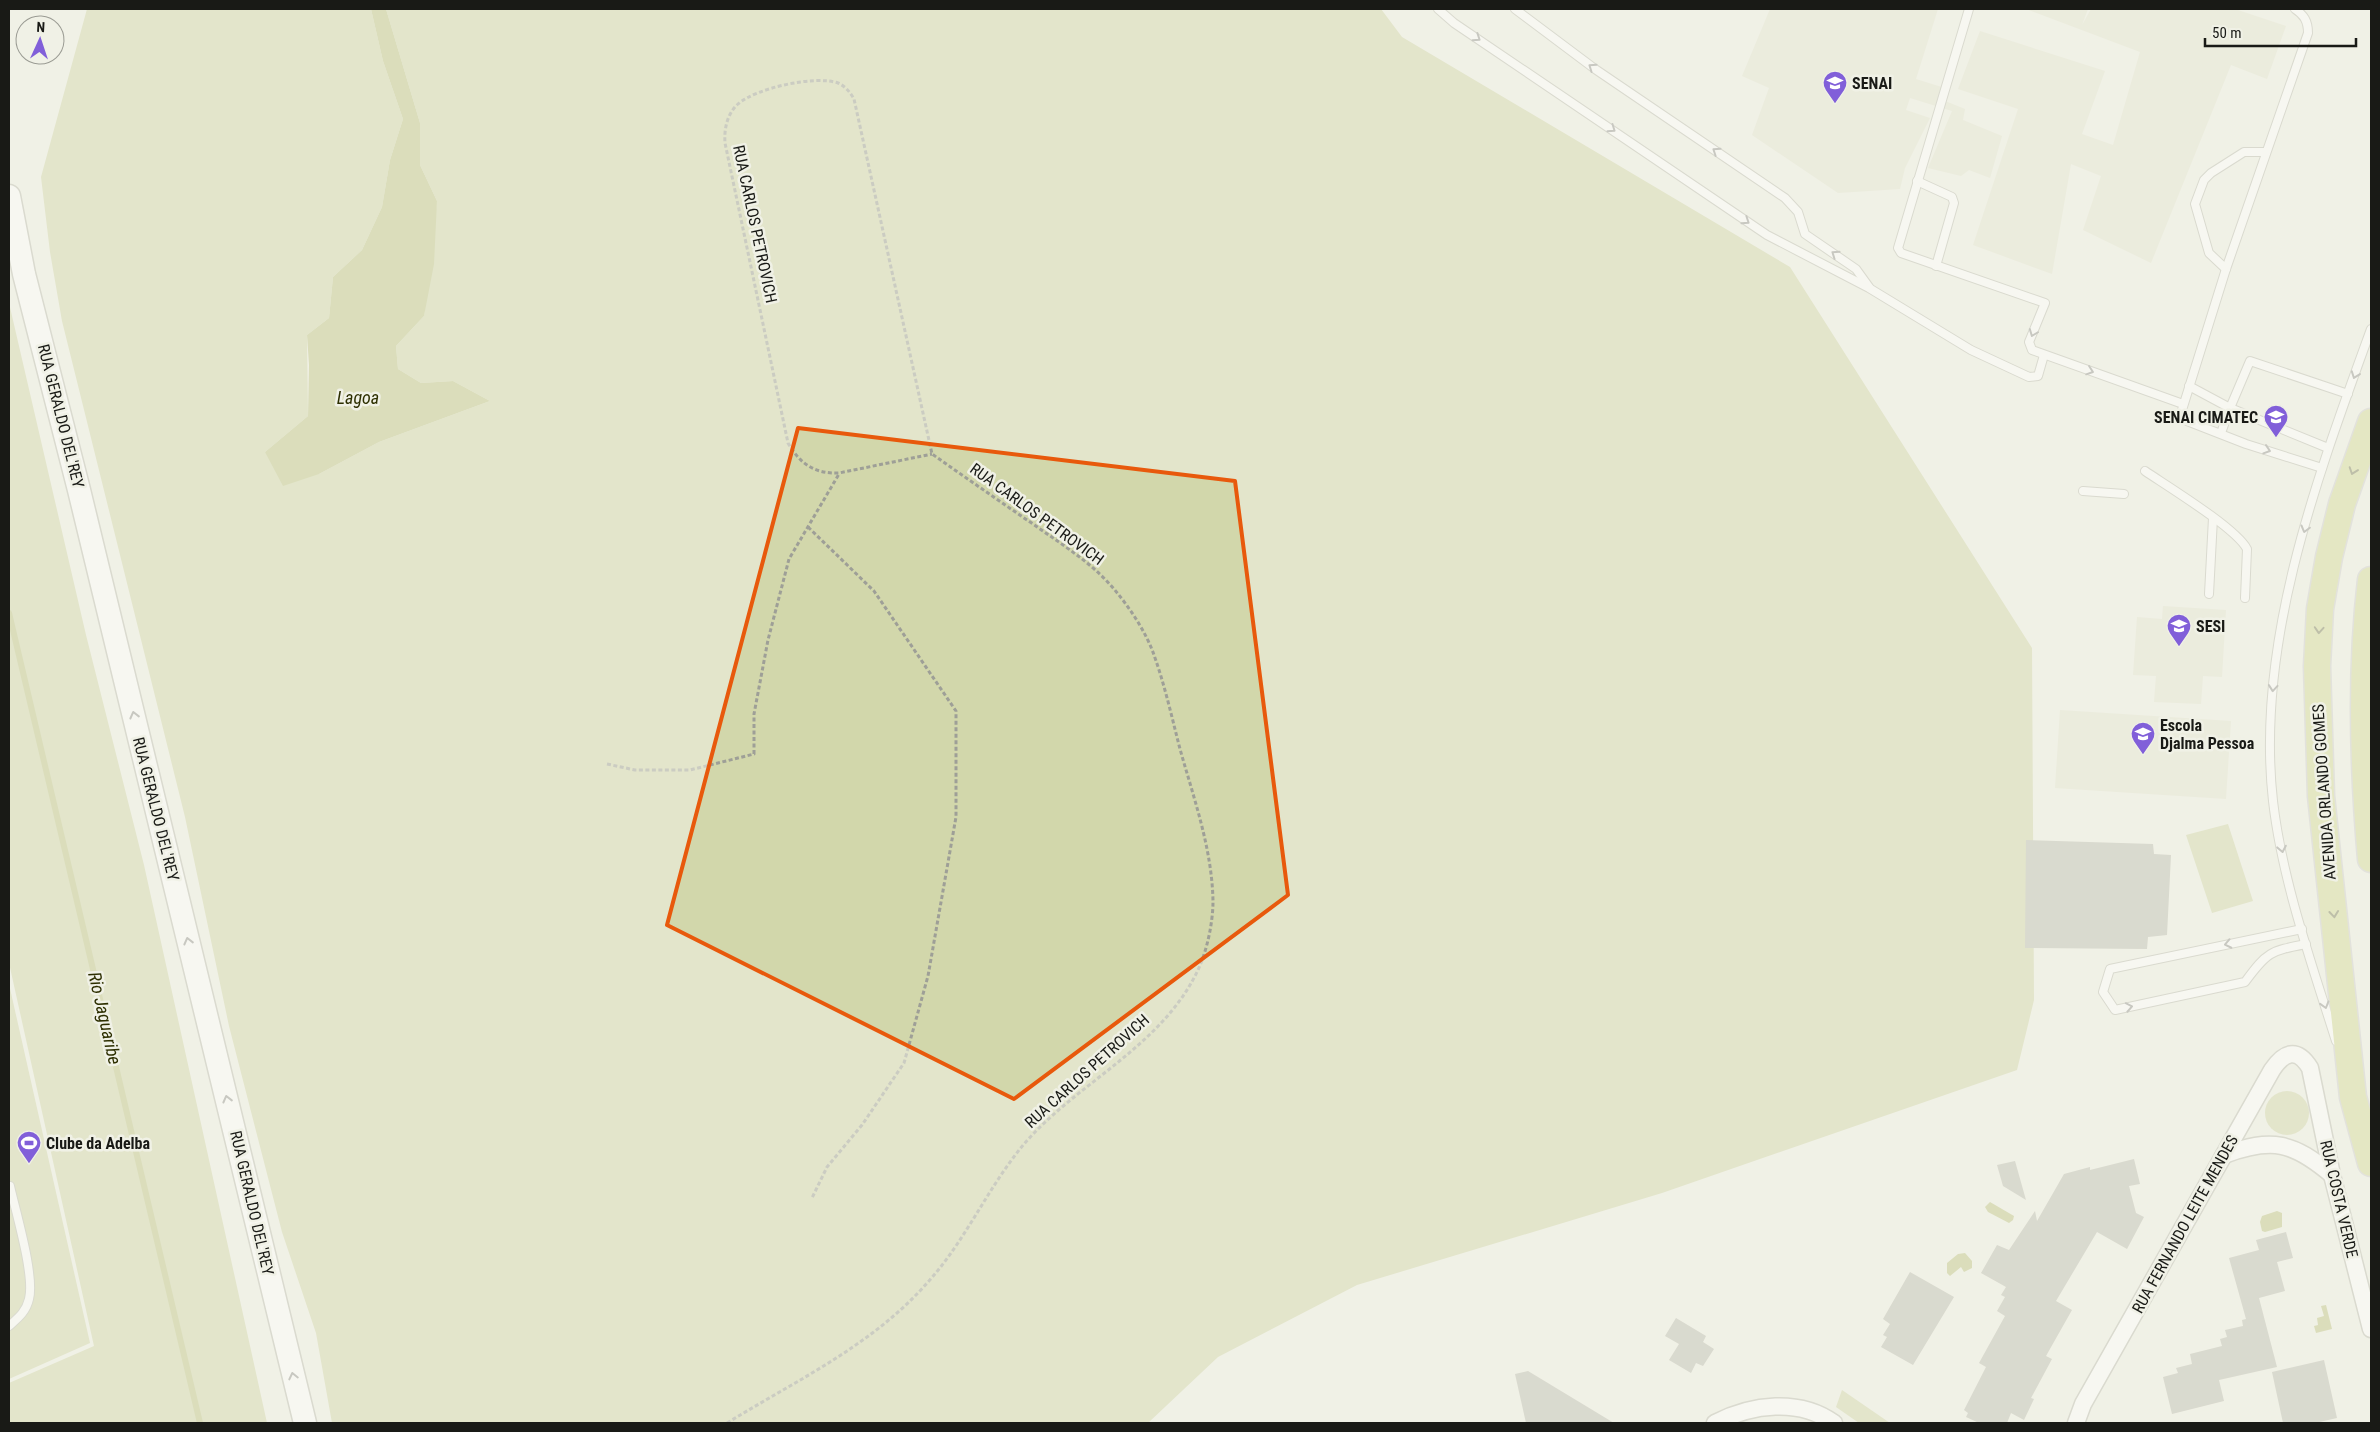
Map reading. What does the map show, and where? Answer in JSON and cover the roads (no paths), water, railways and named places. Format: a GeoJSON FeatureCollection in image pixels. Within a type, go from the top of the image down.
{"type":"FeatureCollection","features":[{"type":"Feature","properties":{"kind":"main road","name":"RUA GERALDO DEL'REY"},"geometry":{"type":"LineString","coordinates":[[9,196],[24,274],[82,499],[305,1423]]}},
{"type":"Feature","properties":{"kind":"main road","name":"AVENIDA ORLANDO GOMES"},"geometry":{"type":"LineString","coordinates":[[2371,421],[2342,504],[2329,557],[2320,609],[2316,666],[2321,796],[2353,1097],[2371,1163]]}},
{"type":"Feature","properties":{"kind":"main road"},"geometry":{"type":"LineString","coordinates":[[2371,580],[2366,618],[2364,724],[2371,859]]}},
{"type":"Feature","properties":{"kind":"street","name":"RUA FERNANDO LEITE MENDES"},"geometry":{"type":"LineString","coordinates":[[2076,1423],[2083,1404],[2278,1061],[2286,1055],[2296,1054],[2305,1059],[2310,1068]]}},
{"type":"Feature","properties":{"kind":"street","name":"RUA COSTA VERDE"},"geometry":{"type":"LineString","coordinates":[[2310,1068],[2332,1175],[2371,1329]]}},
{"type":"Feature","properties":{"kind":"street"},"geometry":{"type":"LineString","coordinates":[[2224,1155],[2247,1147],[2267,1144],[2288,1147],[2311,1157],[2332,1175]]}},
{"type":"Feature","properties":{"kind":"street"},"geometry":{"type":"LineString","coordinates":[[1715,1423],[1750,1409],[1774,1406],[1801,1409],[1823,1415],[1834,1423]]}},
{"type":"Feature","properties":{"kind":"lane"},"geometry":{"type":"LineString","coordinates":[[1438,9],[1454,23],[1767,235],[1869,288],[1971,350],[2029,378],[2038,376],[2044,355]]}},
{"type":"Feature","properties":{"kind":"lane"},"geometry":{"type":"LineString","coordinates":[[1515,9],[1595,69],[1785,198],[1798,212],[1805,234],[1856,269],[1869,288]]}},
{"type":"Feature","properties":{"kind":"lane"},"geometry":{"type":"LineString","coordinates":[[1969,9],[1898,248],[1901,253],[2045,303],[2029,342],[2032,350],[2183,404]]}},
{"type":"Feature","properties":{"kind":"lane"},"geometry":{"type":"LineString","coordinates":[[2295,9],[2305,17],[2308,33],[2226,268],[2183,404],[2183,416],[2187,421],[2246,444],[2322,468]]}},
{"type":"Feature","properties":{"kind":"lane"},"geometry":{"type":"LineString","coordinates":[[2226,268],[2209,252],[2195,204],[2204,180],[2210,173],[2244,152],[2266,152]]}},
{"type":"Feature","properties":{"kind":"lane"},"geometry":{"type":"LineString","coordinates":[[1917,181],[1952,197],[1954,203],[1936,266]]}},
{"type":"Feature","properties":{"kind":"lane"},"geometry":{"type":"LineString","coordinates":[[2353,1097],[2306,944],[2288,878],[2273,801],[2272,698],[2280,635],[2290,583],[2328,448],[2371,329]]}},
{"type":"Feature","properties":{"kind":"lane"},"geometry":{"type":"LineString","coordinates":[[2221,433],[2250,360],[2348,394]]}},
{"type":"Feature","properties":{"kind":"lane"},"geometry":{"type":"LineString","coordinates":[[2189,386],[2230,408],[2328,448]]}},
{"type":"Feature","properties":{"kind":"lane"},"geometry":{"type":"LineString","coordinates":[[2144,471],[2213,518],[2243,542],[2246,549],[2245,598]]}},
{"type":"Feature","properties":{"kind":"lane"},"geometry":{"type":"LineString","coordinates":[[2083,491],[2124,494]]}},
{"type":"Feature","properties":{"kind":"lane"},"geometry":{"type":"LineString","coordinates":[[2209,594],[2213,518]]}},
{"type":"Feature","properties":{"kind":"lane"},"geometry":{"type":"LineString","coordinates":[[2302,929],[2110,969],[2103,992],[2115,1010],[2245,982],[2262,959],[2270,953],[2306,944]]}},
{"type":"Feature","properties":{"kind":"lane"},"geometry":{"type":"LineString","coordinates":[[9,1326],[22,1315],[29,1300],[31,1282],[10,1186]]}},
{"type":"Feature","properties":{"kind":"water","name":"Lagoa"},"geometry":{"type":"Polygon","coordinates":[[[371,9],[386,9],[420,123],[420,165],[437,201],[434,264],[424,316],[396,346],[398,369],[421,383],[453,381],[490,401],[379,442],[319,474],[283,486],[265,452],[308,416],[309,365],[307,335],[329,318],[333,277],[362,250],[382,207],[390,160],[403,119],[383,61],[371,9]]]}},
{"type":"Feature","properties":{"kind":"water"},"geometry":{"type":"Polygon","coordinates":[[[1990,1202],[2014,1216],[2013,1220],[2009,1223],[1988,1212],[1985,1207],[1990,1202]]]}},
{"type":"Feature","properties":{"kind":"water"},"geometry":{"type":"Polygon","coordinates":[[[2277,1211],[2282,1213],[2282,1227],[2265,1232],[2262,1231],[2260,1222],[2262,1216],[2277,1211]]]}},
{"type":"Feature","properties":{"kind":"water"},"geometry":{"type":"Polygon","coordinates":[[[1965,1253],[1972,1261],[1972,1268],[1964,1272],[1961,1267],[1950,1276],[1947,1273],[1947,1263],[1958,1254],[1965,1253]]]}},
{"type":"Feature","properties":{"kind":"water"},"geometry":{"type":"Polygon","coordinates":[[[2326,1305],[2332,1329],[2316,1333],[2314,1326],[2318,1325],[2317,1318],[2324,1316],[2321,1306],[2326,1305]]]}},
{"type":"Feature","properties":{"kind":"waterway","name":"Rio Jaguaribe"},"geometry":{"type":"LineString","coordinates":[[9,613],[200,1423]]}},
{"type":"Feature","properties":{"kind":"place","name":"SENAI"},"geometry":{"type":"Point","coordinates":[1835,104]}},
{"type":"Feature","properties":{"kind":"place","name":"SENAI CIMATEC"},"geometry":{"type":"Point","coordinates":[2276,438]}},
{"type":"Feature","properties":{"kind":"place","name":"SESI"},"geometry":{"type":"Point","coordinates":[2179,647]}},
{"type":"Feature","properties":{"kind":"place","name":"Escola Djalma Pessoa"},"geometry":{"type":"Point","coordinates":[2143,755]}},
{"type":"Feature","properties":{"kind":"place","name":"Clube da Adelba"},"geometry":{"type":"Point","coordinates":[29,1164]}}]}
